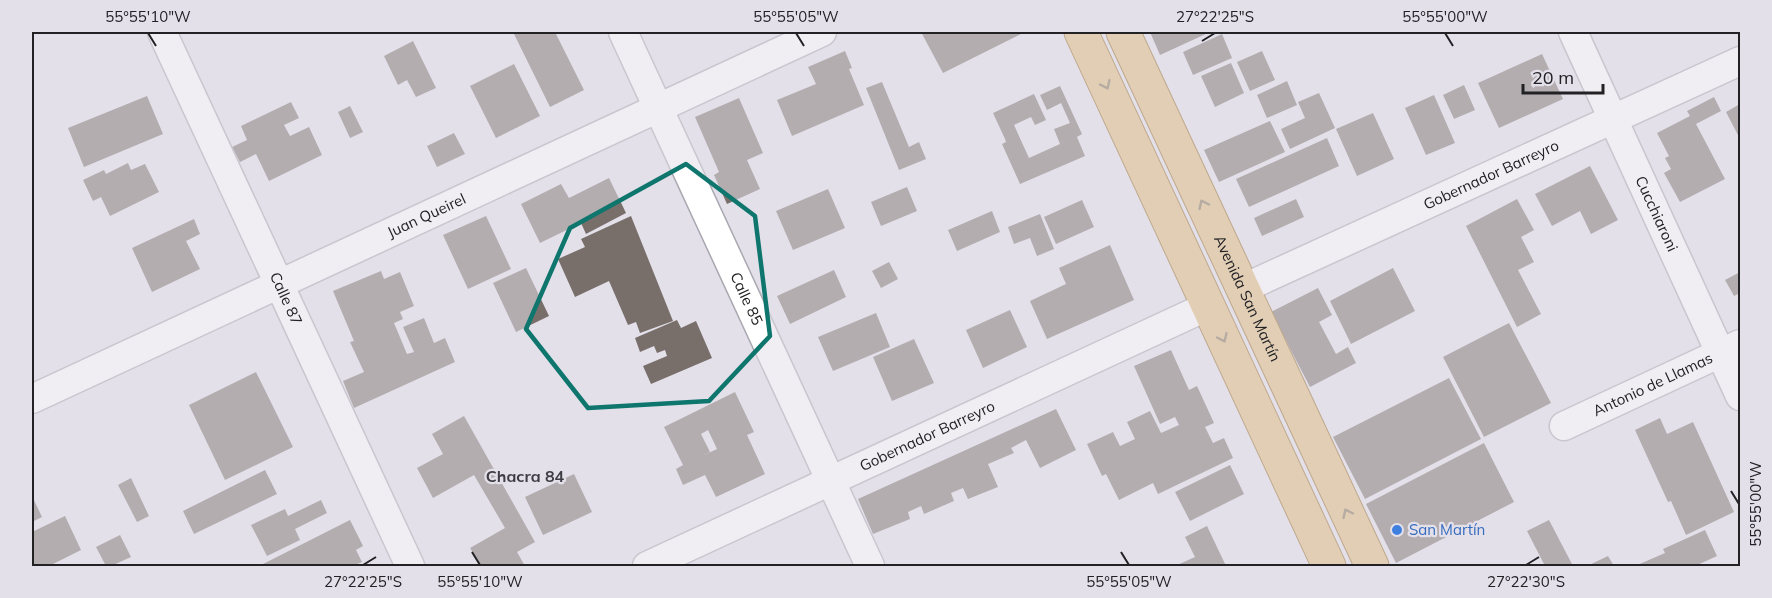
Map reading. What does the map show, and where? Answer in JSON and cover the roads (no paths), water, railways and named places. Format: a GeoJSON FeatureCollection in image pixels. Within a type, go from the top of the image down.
{"type":"FeatureCollection","features":[{"type":"Feature","properties":{"kind":"main road"},"geometry":{"type":"LineString","coordinates":[[1082,32],[1329,567]]}},
{"type":"Feature","properties":{"kind":"main road","name":"Avenida San Martín"},"geometry":{"type":"LineString","coordinates":[[1123,32],[1372,567]]}},
{"type":"Feature","properties":{"kind":"street","name":"Calle 87"},"geometry":{"type":"LineString","coordinates":[[162,32],[410,567]]}},
{"type":"Feature","properties":{"kind":"street","name":"Calle 85"},"geometry":{"type":"LineString","coordinates":[[623,32],[870,567]]}},
{"type":"Feature","properties":{"kind":"street","name":"Juan Queirel"},"geometry":{"type":"LineString","coordinates":[[32,399],[822,32]]}},
{"type":"Feature","properties":{"kind":"street","name":"Cucchiaroni"},"geometry":{"type":"LineString","coordinates":[[1573,32],[1613,120],[1731,349],[1740,396]]}},
{"type":"Feature","properties":{"kind":"street","name":"Gobernador Barreyro"},"geometry":{"type":"LineString","coordinates":[[1242,289],[1740,61]]}},
{"type":"Feature","properties":{"kind":"street","name":"Gobernador Barreyro"},"geometry":{"type":"LineString","coordinates":[[647,567],[1208,306]]}},
{"type":"Feature","properties":{"kind":"street","name":"Antonio de Llamas"},"geometry":{"type":"LineString","coordinates":[[1564,426],[1731,349]]}},
{"type":"Feature","properties":{"kind":"place","name":"San Martín"},"geometry":{"type":"Point","coordinates":[1397,530]}},
{"type":"Feature","properties":{"kind":"district","name":"Chacra 84"},"geometry":{"type":"Point","coordinates":[525,476]}}]}
